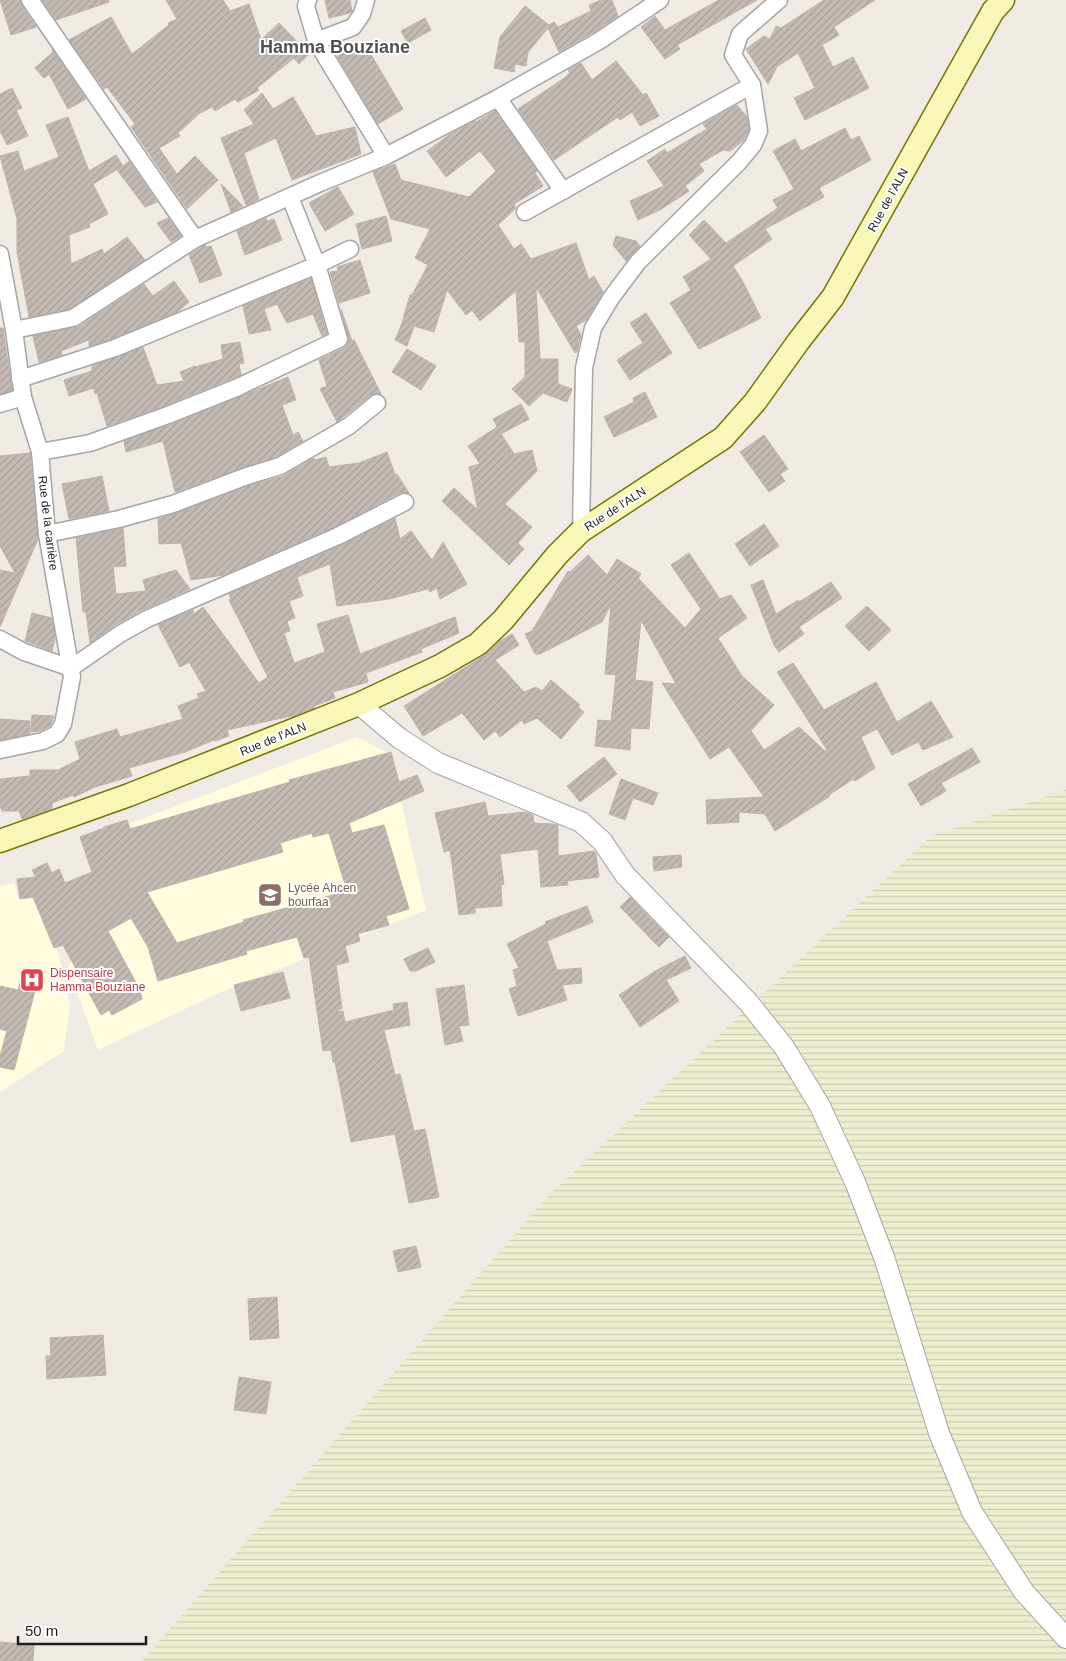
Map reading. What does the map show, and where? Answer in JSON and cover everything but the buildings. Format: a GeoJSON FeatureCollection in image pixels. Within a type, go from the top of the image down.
{"type":"FeatureCollection","features":[{"type":"Feature","properties":{"kind":"main road","name":"Rue de l'ALN"},"geometry":{"type":"LineString","coordinates":[[0,840],[129,795],[360,704],[440,666],[478,644],[503,620],[557,555],[581,531],[723,438],[755,402],[833,297],[993,11],[1003,0]]}},
{"type":"Feature","properties":{"kind":"street"},"geometry":{"type":"LineString","coordinates":[[30,0],[195,239]]}},
{"type":"Feature","properties":{"kind":"street"},"geometry":{"type":"LineString","coordinates":[[308,0],[306,6],[316,41],[386,156]]}},
{"type":"Feature","properties":{"kind":"street"},"geometry":{"type":"LineString","coordinates":[[316,41],[353,27],[362,14],[366,0]]}},
{"type":"Feature","properties":{"kind":"street"},"geometry":{"type":"LineString","coordinates":[[14,330],[73,318],[195,239],[290,196],[386,156],[498,98],[599,41],[660,0]]}},
{"type":"Feature","properties":{"kind":"street"},"geometry":{"type":"LineString","coordinates":[[581,531],[584,368],[593,328],[611,298],[638,262],[739,162],[753,145],[759,132],[752,85],[733,55],[740,34],[779,0]]}},
{"type":"Feature","properties":{"kind":"street"},"geometry":{"type":"LineString","coordinates":[[526,212],[752,85]]}},
{"type":"Feature","properties":{"kind":"street"},"geometry":{"type":"LineString","coordinates":[[498,98],[563,191]]}},
{"type":"Feature","properties":{"kind":"street"},"geometry":{"type":"LineString","coordinates":[[40,452],[90,442],[168,415],[236,388],[339,339],[317,264],[290,196]]}},
{"type":"Feature","properties":{"kind":"street"},"geometry":{"type":"LineString","coordinates":[[20,379],[115,348],[350,249]]}},
{"type":"Feature","properties":{"kind":"street","name":"Rue de la carrière"},"geometry":{"type":"LineString","coordinates":[[0,254],[14,330],[22,397],[40,452],[47,534],[72,677],[63,724],[57,734],[43,741],[0,750]]}},
{"type":"Feature","properties":{"kind":"street"},"geometry":{"type":"LineString","coordinates":[[0,404],[22,397]]}},
{"type":"Feature","properties":{"kind":"street"},"geometry":{"type":"LineString","coordinates":[[47,534],[119,519],[173,504],[246,476],[280,466],[349,426],[377,403]]}},
{"type":"Feature","properties":{"kind":"street"},"geometry":{"type":"LineString","coordinates":[[0,640],[24,652],[71,668],[120,634],[147,620],[338,536],[405,502]]}},
{"type":"Feature","properties":{"kind":"street"},"geometry":{"type":"LineString","coordinates":[[360,704],[399,738],[438,763],[581,822],[602,841],[625,875],[748,1002],[784,1047],[820,1106],[855,1182],[884,1257],[938,1433],[972,1512],[1024,1592],[1066,1638]]}},
{"type":"Feature","properties":{"kind":"shaded area","name":"Lycée Ahcen bourfaa"},"geometry":{"type":"Polygon","coordinates":[[[357,737],[390,754],[426,910],[219,993],[98,1050],[68,967],[128,879],[121,827],[357,737]]]}},
{"type":"Feature","properties":{"kind":"shaded area","name":"Dispensaire Hamma Bouziane"},"geometry":{"type":"Polygon","coordinates":[[[14,883],[18,898],[39,893],[59,956],[70,1005],[64,1051],[0,1092],[0,886],[14,883]]]}},
{"type":"Feature","properties":{"kind":"green space"},"geometry":{"type":"Polygon","coordinates":[[[1066,790],[1066,1661],[142,1661],[549,1195],[931,836],[1066,790]]]}},
{"type":"Feature","properties":{"kind":"place","name":"Lycée Ahcen bourfaa"},"geometry":{"type":"Point","coordinates":[270,895]}},
{"type":"Feature","properties":{"kind":"place","name":"Dispensaire Hamma Bouziane"},"geometry":{"type":"Point","coordinates":[32,980]}},
{"type":"Feature","properties":{"kind":"district","name":"Hamma Bouziane"},"geometry":{"type":"Point","coordinates":[335,47]}}]}
